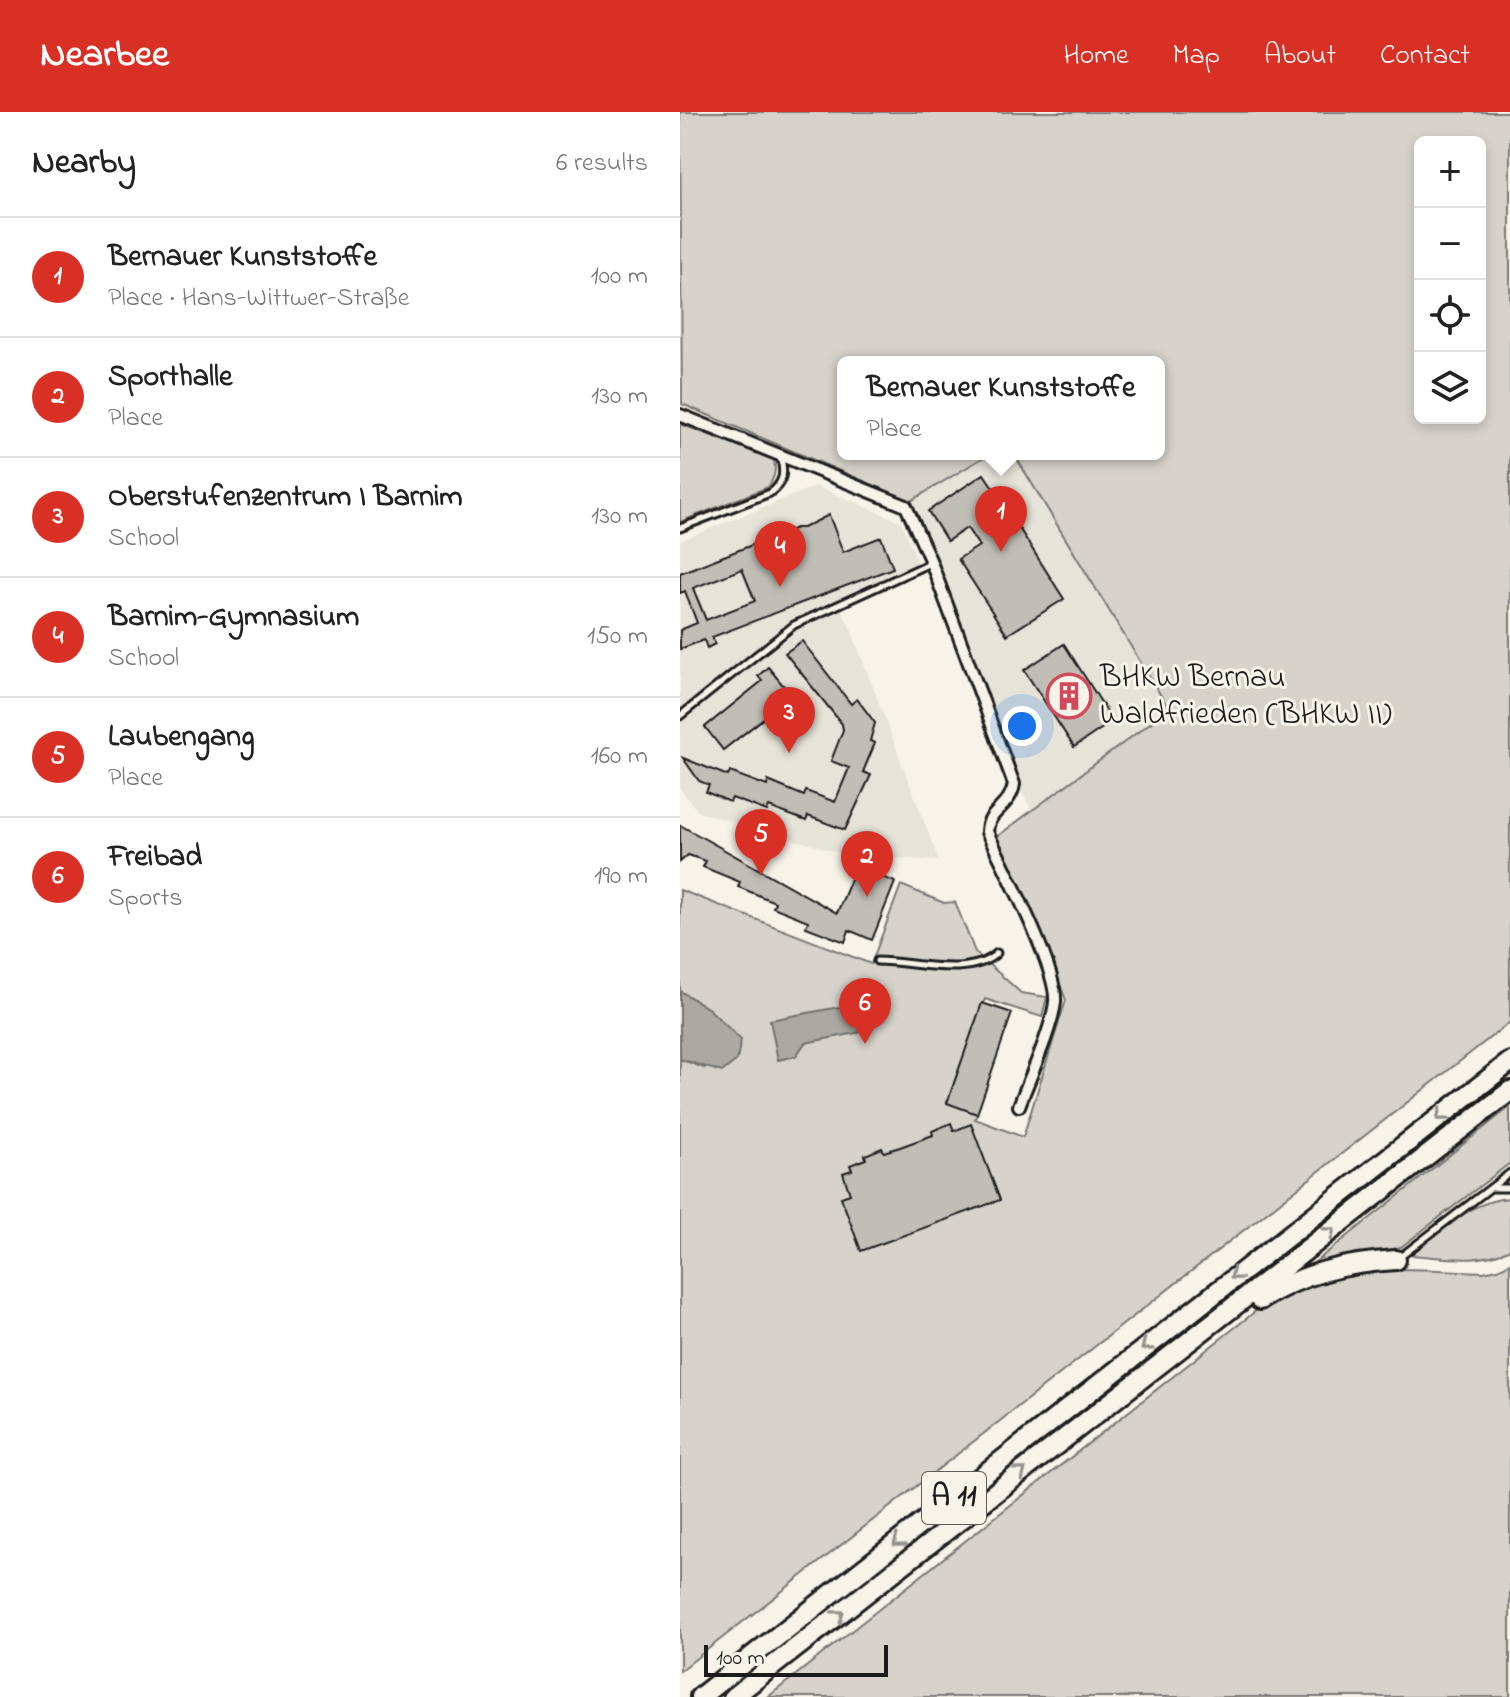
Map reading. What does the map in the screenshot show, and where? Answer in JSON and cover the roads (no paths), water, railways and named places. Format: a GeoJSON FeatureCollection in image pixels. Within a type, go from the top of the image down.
{"type":"FeatureCollection","features":[{"type":"Feature","properties":{"kind":"highway","name":"A 11"},"geometry":{"type":"LineString","coordinates":[[700,1697],[1507,1063]]}},
{"type":"Feature","properties":{"kind":"highway","name":"A 11"},"geometry":{"type":"LineString","coordinates":[[733,1697],[1510,1091]]}},
{"type":"Feature","properties":{"kind":"highway"},"geometry":{"type":"LineString","coordinates":[[1225,1315],[1243,1311],[1279,1288],[1317,1272],[1354,1263],[1396,1260]]}},
{"type":"Feature","properties":{"kind":"street"},"geometry":{"type":"LineString","coordinates":[[680,415],[906,506],[931,562],[1014,784],[1010,799],[990,818],[987,832],[1029,921],[1055,994],[1049,1023],[1019,1106]]}},
{"type":"Feature","properties":{"kind":"lane"},"geometry":{"type":"LineString","coordinates":[[680,528],[777,488],[783,474],[779,455]]}},
{"type":"Feature","properties":{"kind":"lane"},"geometry":{"type":"LineString","coordinates":[[680,716],[794,625],[931,562]]}},
{"type":"Feature","properties":{"kind":"lane"},"geometry":{"type":"LineString","coordinates":[[877,961],[971,966],[989,961],[997,953]]}},
{"type":"Feature","properties":{"kind":"lane"},"geometry":{"type":"LineString","coordinates":[[1396,1260],[1510,1173]]}},
{"type":"Feature","properties":{"kind":"lane"},"geometry":{"type":"LineString","coordinates":[[1491,1188],[1510,1188]]}},
{"type":"Feature","properties":{"kind":"place","name":"Bernauer Kunststoffe"},"geometry":{"type":"Point","coordinates":[1001,552]}},
{"type":"Feature","properties":{"kind":"place","name":"Barnim-Gymnasium"},"geometry":{"type":"Point","coordinates":[780,587]}},
{"type":"Feature","properties":{"kind":"place","name":"BHKW Bernau Waldfrieden (BHKW II)"},"geometry":{"type":"Point","coordinates":[1069,696]}},
{"type":"Feature","properties":{"kind":"place","name":"Oberstufenzentrum I Barnim"},"geometry":{"type":"Point","coordinates":[789,753]}},
{"type":"Feature","properties":{"kind":"place","name":"Laubengang"},"geometry":{"type":"Point","coordinates":[761,875]}},
{"type":"Feature","properties":{"kind":"place","name":"Sporthalle"},"geometry":{"type":"Point","coordinates":[867,897]}},
{"type":"Feature","properties":{"kind":"place","name":"Freibad"},"geometry":{"type":"Point","coordinates":[865,1044]}}]}
